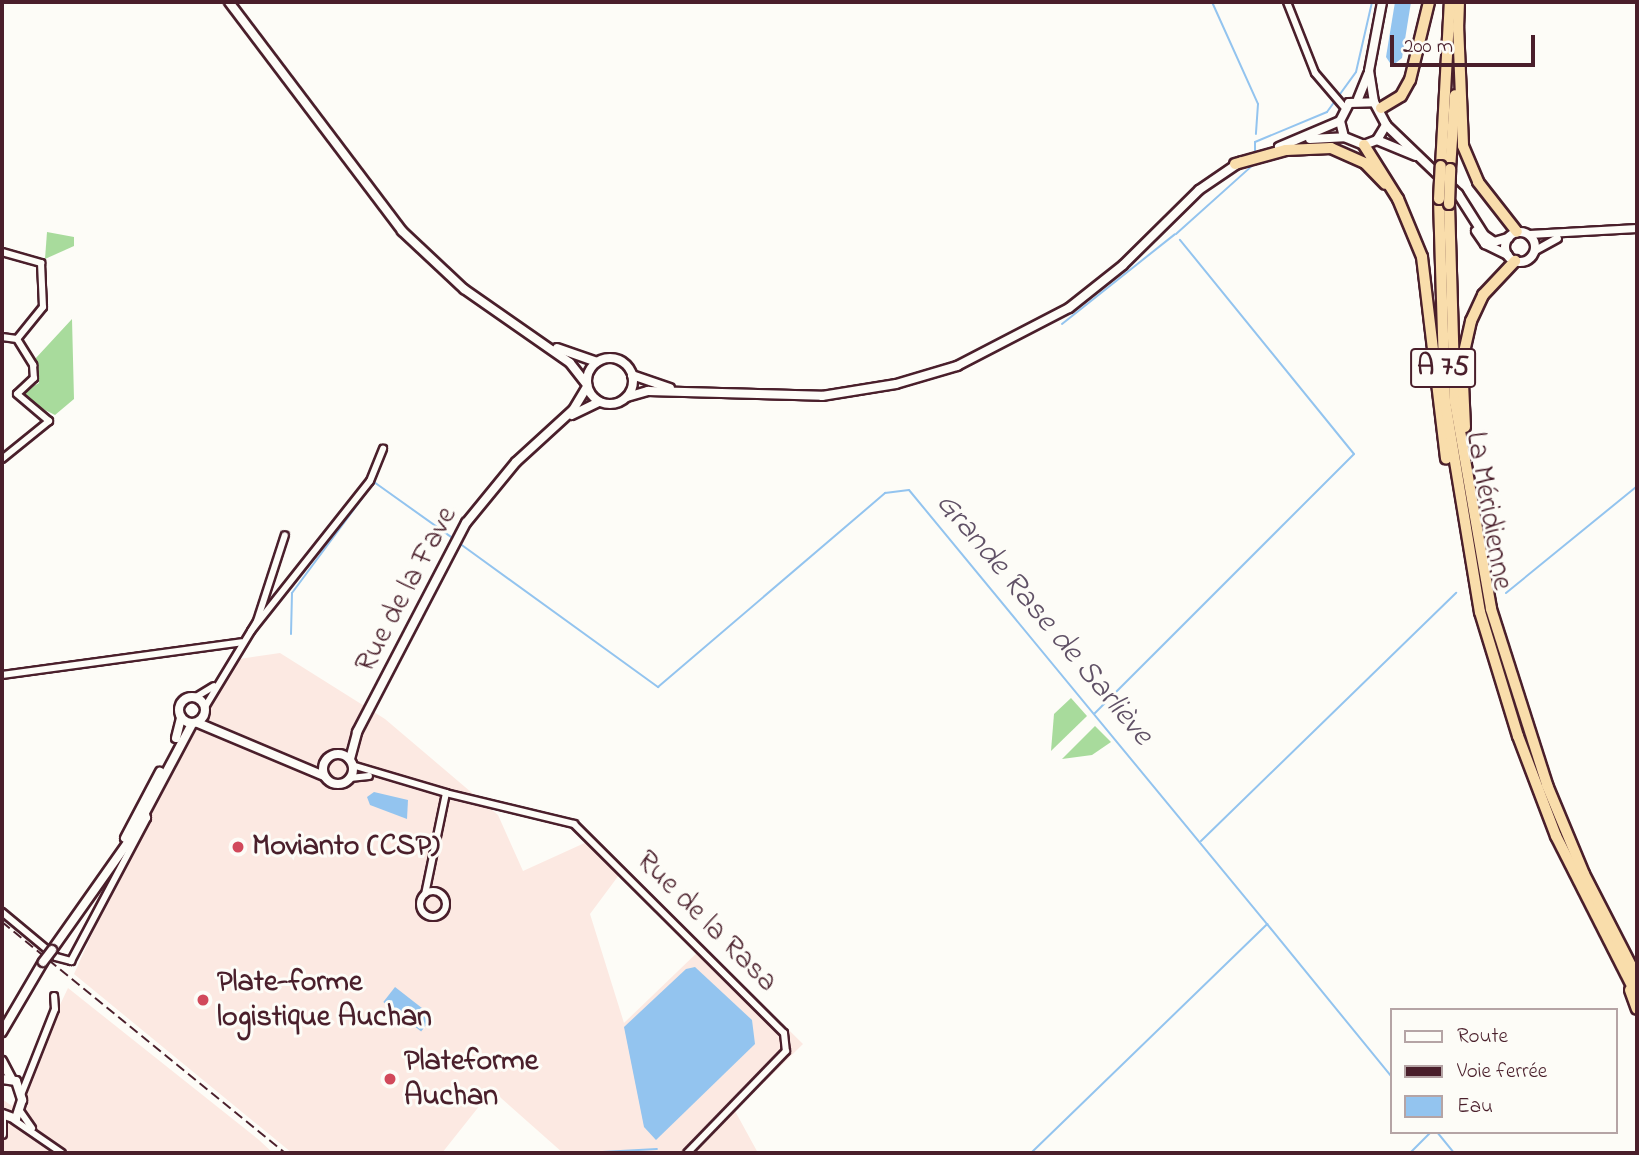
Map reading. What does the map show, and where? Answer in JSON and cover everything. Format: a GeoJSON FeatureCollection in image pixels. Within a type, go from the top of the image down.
{"type":"FeatureCollection","features":[{"type":"Feature","properties":{"kind":"highway"},"geometry":{"type":"LineString","coordinates":[[1378,105],[1401,96],[1410,80],[1429,2]]}},
{"type":"Feature","properties":{"kind":"highway","name":"La Méridienne"},"geometry":{"type":"LineString","coordinates":[[1446,167],[1450,2]]}},
{"type":"Feature","properties":{"kind":"highway","name":"La Méridienne"},"geometry":{"type":"LineString","coordinates":[[1459,2],[1444,202],[1441,350],[1464,536],[1518,736],[1561,847],[1637,996]]}},
{"type":"Feature","properties":{"kind":"highway"},"geometry":{"type":"LineString","coordinates":[[1458,24],[1463,146],[1478,182],[1518,235]]}},
{"type":"Feature","properties":{"kind":"highway"},"geometry":{"type":"LineString","coordinates":[[1364,145],[1379,163],[1416,238],[1426,280],[1440,431],[1464,536]]}},
{"type":"Feature","properties":{"kind":"highway"},"geometry":{"type":"LineString","coordinates":[[1235,164],[1311,146],[1350,154],[1377,174],[1416,238]]}},
{"type":"Feature","properties":{"kind":"highway","name":"La Méridienne"},"geometry":{"type":"LineString","coordinates":[[1444,202],[1455,402],[1473,527],[1522,714],[1603,910],[1637,977]]}},
{"type":"Feature","properties":{"kind":"highway"},"geometry":{"type":"LineString","coordinates":[[1473,527],[1462,361],[1476,309],[1511,258]]}},
{"type":"Feature","properties":{"kind":"highway"},"geometry":{"type":"LineString","coordinates":[[1603,910],[1637,965]]}},
{"type":"Feature","properties":{"kind":"highway"},"geometry":{"type":"LineString","coordinates":[[1618,962],[1637,1009]]}},
{"type":"Feature","properties":{"kind":"main road"},"geometry":{"type":"LineString","coordinates":[[229,2],[402,231],[464,289],[570,363],[599,402],[614,404],[648,391],[791,397],[858,391],[925,377],[989,353],[1098,287],[1199,190],[1235,164],[1297,141],[1340,121]]}},
{"type":"Feature","properties":{"kind":"main road"},"geometry":{"type":"LineString","coordinates":[[1345,136],[1340,121],[1345,108],[1359,99],[1369,71],[1382,2]]}},
{"type":"Feature","properties":{"kind":"main road"},"geometry":{"type":"LineString","coordinates":[[1369,71],[1386,125],[1458,194],[1489,240],[1518,235]]}},
{"type":"Feature","properties":{"kind":"main road"},"geometry":{"type":"LineString","coordinates":[[1359,99],[1378,105]]}},
{"type":"Feature","properties":{"kind":"main road"},"geometry":{"type":"LineString","coordinates":[[1297,141],[1345,136],[1364,145],[1377,140],[1386,125]]}},
{"type":"Feature","properties":{"kind":"main road"},"geometry":{"type":"LineString","coordinates":[[1377,140],[1420,159],[1457,197],[1479,238],[1511,258],[1529,259],[1535,250],[1518,235]]}},
{"type":"Feature","properties":{"kind":"main road"},"geometry":{"type":"LineString","coordinates":[[1511,258],[1518,235]]}},
{"type":"Feature","properties":{"kind":"main road"},"geometry":{"type":"LineString","coordinates":[[538,339],[587,362],[618,360],[632,375],[705,393]]}},
{"type":"Feature","properties":{"kind":"main road"},"geometry":{"type":"LineString","coordinates":[[587,386],[598,362]]}},
{"type":"Feature","properties":{"kind":"main road"},"geometry":{"type":"LineString","coordinates":[[627,397],[632,375]]}},
{"type":"Feature","properties":{"kind":"main road","name":"Rue de la Fave"},"geometry":{"type":"LineString","coordinates":[[339,754],[357,732],[451,546],[482,500],[534,445],[573,410],[587,386]]}},
{"type":"Feature","properties":{"kind":"main road","name":"Rue de la Fave"},"geometry":{"type":"LineString","coordinates":[[534,445],[575,412],[599,402]]}},
{"type":"Feature","properties":{"kind":"main road"},"geometry":{"type":"LineString","coordinates":[[110,865],[160,772],[181,718],[181,702],[196,697],[231,735],[260,754],[324,776],[337,784],[350,778],[351,762],[339,754],[324,761],[293,764]]}},
{"type":"Feature","properties":{"kind":"main road"},"geometry":{"type":"LineString","coordinates":[[2,1032],[43,962],[145,812],[205,709]]}},
{"type":"Feature","properties":{"kind":"main road"},"geometry":{"type":"LineString","coordinates":[[181,718],[231,735]]}},
{"type":"Feature","properties":{"kind":"main road","name":"Rue de la Fave"},"geometry":{"type":"LineString","coordinates":[[351,762],[357,732]]}},
{"type":"Feature","properties":{"kind":"main road"},"geometry":{"type":"LineString","coordinates":[[324,761],[324,776]]}},
{"type":"Feature","properties":{"kind":"main road"},"geometry":{"type":"LineString","coordinates":[[2,1061],[9,1079],[21,1095],[20,1111],[2,1133]]}},
{"type":"Feature","properties":{"kind":"main road"},"geometry":{"type":"LineString","coordinates":[[2,1133],[2,1115],[14,1120]]}},
{"type":"Feature","properties":{"kind":"street"},"geometry":{"type":"LineString","coordinates":[[1287,2],[1309,62],[1345,108]]}},
{"type":"Feature","properties":{"kind":"street"},"geometry":{"type":"LineString","coordinates":[[1518,235],[1637,228]]}},
{"type":"Feature","properties":{"kind":"street"},"geometry":{"type":"LineString","coordinates":[[1535,250],[1568,234]]}},
{"type":"Feature","properties":{"kind":"street"},"geometry":{"type":"LineString","coordinates":[[2,252],[36,259],[42,268],[43,307],[17,339]]}},
{"type":"Feature","properties":{"kind":"street"},"geometry":{"type":"LineString","coordinates":[[2,337],[17,339]]}},
{"type":"Feature","properties":{"kind":"street"},"geometry":{"type":"LineString","coordinates":[[3,456],[49,421],[18,400],[17,390],[32,383],[35,370],[17,339]]}},
{"type":"Feature","properties":{"kind":"street"},"geometry":{"type":"LineString","coordinates":[[205,709],[238,641],[251,631],[370,481],[383,448]]}},
{"type":"Feature","properties":{"kind":"street"},"geometry":{"type":"LineString","coordinates":[[251,631],[285,535]]}},
{"type":"Feature","properties":{"kind":"street"},"geometry":{"type":"LineString","coordinates":[[2,675],[238,641]]}},
{"type":"Feature","properties":{"kind":"street"},"geometry":{"type":"LineString","coordinates":[[196,697],[218,683]]}},
{"type":"Feature","properties":{"kind":"street"},"geometry":{"type":"LineString","coordinates":[[351,762],[374,776],[446,793],[421,908],[435,916],[446,906],[439,892],[432,864]]}},
{"type":"Feature","properties":{"kind":"street"},"geometry":{"type":"LineString","coordinates":[[2,912],[56,957],[71,961],[145,812],[160,772]]}},
{"type":"Feature","properties":{"kind":"street"},"geometry":{"type":"LineString","coordinates":[[350,778],[374,776]]}},
{"type":"Feature","properties":{"kind":"street","name":"Rue de la Rasa"},"geometry":{"type":"LineString","coordinates":[[446,793],[574,824],[781,1030],[786,1051],[687,1153]]}},
{"type":"Feature","properties":{"kind":"street"},"geometry":{"type":"LineString","coordinates":[[425,894],[439,892]]}},
{"type":"Feature","properties":{"kind":"street"},"geometry":{"type":"LineString","coordinates":[[21,1095],[28,1071],[55,1009],[54,996]]}},
{"type":"Feature","properties":{"kind":"street"},"geometry":{"type":"LineString","coordinates":[[9,1079],[28,1071]]}},
{"type":"Feature","properties":{"kind":"street"},"geometry":{"type":"LineString","coordinates":[[20,1111],[35,1132]]}},
{"type":"Feature","properties":{"kind":"street"},"geometry":{"type":"LineString","coordinates":[[14,1120],[62,1153]]}},
{"type":"Feature","properties":{"kind":"shaded area"},"geometry":{"type":"Polygon","coordinates":[[[280,653],[385,719],[498,815],[523,871],[589,841],[619,875],[590,914],[624,1023],[704,946],[803,1044],[735,1111],[758,1153],[563,1153],[492,1090],[442,1153],[292,1153],[74,974],[119,874],[219,687],[239,659],[280,653]]]}},
{"type":"Feature","properties":{"kind":"shaded area"},"geometry":{"type":"Polygon","coordinates":[[[68,988],[273,1153],[2,1153],[2,1099],[12,1106],[68,988]]]}},
{"type":"Feature","properties":{"kind":"green space"},"geometry":{"type":"Polygon","coordinates":[[[47,232],[74,237],[74,246],[45,259],[47,232]]]}},
{"type":"Feature","properties":{"kind":"green space"},"geometry":{"type":"Polygon","coordinates":[[[72,319],[74,399],[55,415],[23,399],[21,393],[39,383],[35,359],[72,319]]]}},
{"type":"Feature","properties":{"kind":"green space"},"geometry":{"type":"Polygon","coordinates":[[[1071,698],[1087,716],[1051,751],[1054,714],[1071,698]]]}},
{"type":"Feature","properties":{"kind":"green space"},"geometry":{"type":"Polygon","coordinates":[[[1095,726],[1111,742],[1092,755],[1062,759],[1095,726]]]}},
{"type":"Feature","properties":{"kind":"water"},"geometry":{"type":"Polygon","coordinates":[[[1395,2],[1411,2],[1402,58],[1392,66],[1386,57],[1395,2]]]}},
{"type":"Feature","properties":{"kind":"water"},"geometry":{"type":"Polygon","coordinates":[[[374,792],[408,800],[407,819],[370,805],[367,797],[374,792]]]}},
{"type":"Feature","properties":{"kind":"water"},"geometry":{"type":"Polygon","coordinates":[[[695,967],[752,1020],[755,1044],[656,1140],[644,1127],[624,1027],[686,969],[695,967]]]}},
{"type":"Feature","properties":{"kind":"water"},"geometry":{"type":"Polygon","coordinates":[[[395,987],[433,1017],[421,1032],[383,1002],[395,987]]]}},
{"type":"Feature","properties":{"kind":"waterway"},"geometry":{"type":"LineString","coordinates":[[1212,2],[1258,104],[1256,134]]}},
{"type":"Feature","properties":{"kind":"waterway"},"geometry":{"type":"LineString","coordinates":[[1255,154],[1255,142],[1327,112],[1356,72],[1372,2]]}},
{"type":"Feature","properties":{"kind":"waterway"},"geometry":{"type":"LineString","coordinates":[[1176,234],[1254,164]]}},
{"type":"Feature","properties":{"kind":"waterway"},"geometry":{"type":"LineString","coordinates":[[1062,324],[1175,234]]}},
{"type":"Feature","properties":{"kind":"waterway"},"geometry":{"type":"LineString","coordinates":[[1095,713],[1354,454],[1180,240]]}},
{"type":"Feature","properties":{"kind":"waterway","name":"Grande Rase de Sarliève"},"geometry":{"type":"LineString","coordinates":[[291,634],[292,593],[374,482],[451,537]]}},
{"type":"Feature","properties":{"kind":"waterway"},"geometry":{"type":"LineString","coordinates":[[1506,593],[1637,486]]}},
{"type":"Feature","properties":{"kind":"waterway","name":"Grande Rase de Sarliève"},"geometry":{"type":"LineString","coordinates":[[459,543],[658,687],[885,493],[909,490],[1267,924]]}},
{"type":"Feature","properties":{"kind":"waterway"},"geometry":{"type":"LineString","coordinates":[[1201,841],[1456,593]]}},
{"type":"Feature","properties":{"kind":"waterway","name":"Grande Rase de Sarliève"},"geometry":{"type":"LineString","coordinates":[[1031,1153],[1267,924],[1390,1075]]}},
{"type":"Feature","properties":{"kind":"waterway"},"geometry":{"type":"LineString","coordinates":[[1410,1153],[1429,1134]]}},
{"type":"Feature","properties":{"kind":"waterway","name":"Grande Rase de Sarliève"},"geometry":{"type":"LineString","coordinates":[[1439,1134],[1454,1153]]}},
{"type":"Feature","properties":{"kind":"waterway"},"geometry":{"type":"LineString","coordinates":[[584,1153],[657,1149]]}},
{"type":"Feature","properties":{"kind":"railway"},"geometry":{"type":"LineString","coordinates":[[2,922],[285,1153]]}},
{"type":"Feature","properties":{"kind":"place","name":"Movianto (CSP)"},"geometry":{"type":"Point","coordinates":[238,847]}},
{"type":"Feature","properties":{"kind":"place","name":"Plate-forme logistique Auchan"},"geometry":{"type":"Point","coordinates":[203,1000]}},
{"type":"Feature","properties":{"kind":"place","name":"Plateforme Auchan"},"geometry":{"type":"Point","coordinates":[390,1079]}}]}
